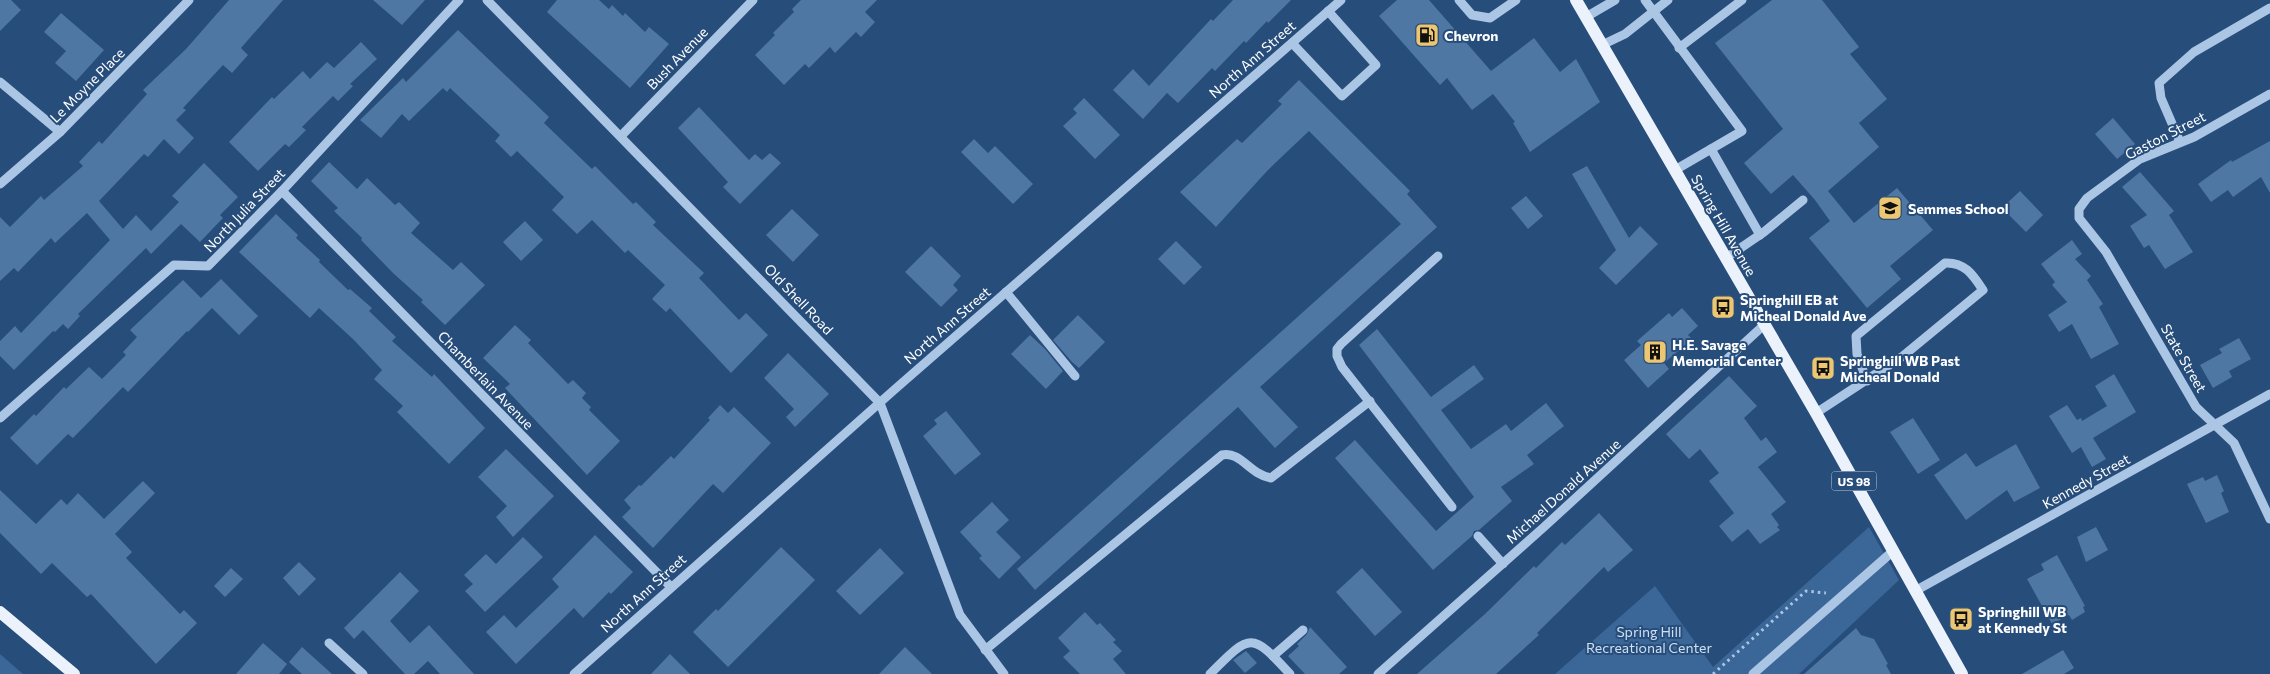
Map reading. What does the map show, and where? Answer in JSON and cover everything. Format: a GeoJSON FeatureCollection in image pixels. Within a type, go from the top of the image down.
{"type":"FeatureCollection","features":[{"type":"Feature","properties":{"kind":"main road","name":"Spring Hill Avenue"},"geometry":{"type":"LineString","coordinates":[[1576,0],[1816,413],[1892,552],[1962,674]]}},
{"type":"Feature","properties":{"kind":"main road"},"geometry":{"type":"LineString","coordinates":[[0,612],[74,674]]}},
{"type":"Feature","properties":{"kind":"street","name":"Le Moyne Place"},"geometry":{"type":"LineString","coordinates":[[0,184],[60,132],[189,0]]}},
{"type":"Feature","properties":{"kind":"street","name":"North Julia Street"},"geometry":{"type":"LineString","coordinates":[[0,418],[174,265],[208,266],[282,191],[459,0]]}},
{"type":"Feature","properties":{"kind":"street","name":"Old Shell Road"},"geometry":{"type":"LineString","coordinates":[[487,0],[880,402],[960,616],[1004,674]]}},
{"type":"Feature","properties":{"kind":"street","name":"Bush Avenue"},"geometry":{"type":"LineString","coordinates":[[620,136],[753,0]]}},
{"type":"Feature","properties":{"kind":"street","name":"North Ann Street"},"geometry":{"type":"LineString","coordinates":[[574,674],[880,402],[1340,0]]}},
{"type":"Feature","properties":{"kind":"street"},"geometry":{"type":"LineString","coordinates":[[1458,0],[1472,15],[1490,18],[1516,0]]}},
{"type":"Feature","properties":{"kind":"street"},"geometry":{"type":"LineString","coordinates":[[1586,17],[1615,0]]}},
{"type":"Feature","properties":{"kind":"street"},"geometry":{"type":"LineString","coordinates":[[1645,0],[1652,12],[1742,131],[1675,170]]}},
{"type":"Feature","properties":{"kind":"street"},"geometry":{"type":"LineString","coordinates":[[1602,45],[1625,34],[1668,0]]}},
{"type":"Feature","properties":{"kind":"street"},"geometry":{"type":"LineString","coordinates":[[1679,48],[1742,0]]}},
{"type":"Feature","properties":{"kind":"street"},"geometry":{"type":"LineString","coordinates":[[2180,142],[2161,98],[2159,83],[2194,52],[2270,8]]}},
{"type":"Feature","properties":{"kind":"street"},"geometry":{"type":"LineString","coordinates":[[1292,43],[1342,96],[1376,65],[1328,11]]}},
{"type":"Feature","properties":{"kind":"street"},"geometry":{"type":"LineString","coordinates":[[0,82],[60,132]]}},
{"type":"Feature","properties":{"kind":"street","name":"Gaston Street"},"geometry":{"type":"LineString","coordinates":[[2079,209],[2087,198],[2140,159],[2180,142],[2270,94]]}},
{"type":"Feature","properties":{"kind":"street"},"geometry":{"type":"LineString","coordinates":[[1712,149],[1760,235]]}},
{"type":"Feature","properties":{"kind":"street","name":"Chamberlain Avenue"},"geometry":{"type":"LineString","coordinates":[[282,191],[670,587]]}},
{"type":"Feature","properties":{"kind":"street"},"geometry":{"type":"LineString","coordinates":[[1726,258],[1760,235],[1803,200]]}},
{"type":"Feature","properties":{"kind":"street","name":"State Street"},"geometry":{"type":"LineString","coordinates":[[2079,209],[2079,218],[2106,252],[2196,407],[2234,443],[2270,519]]}},
{"type":"Feature","properties":{"kind":"street"},"geometry":{"type":"LineString","coordinates":[[1438,256],[1337,349],[1337,356],[1342,368],[1452,507]]}},
{"type":"Feature","properties":{"kind":"street"},"geometry":{"type":"LineString","coordinates":[[1816,413],[1867,381],[1904,356],[1984,290],[1968,269],[1956,262],[1945,263],[1856,336],[1857,354],[1867,381]]}},
{"type":"Feature","properties":{"kind":"street"},"geometry":{"type":"LineString","coordinates":[[1006,292],[1075,376]]}},
{"type":"Feature","properties":{"kind":"street","name":"Michael Donald Avenue"},"geometry":{"type":"LineString","coordinates":[[1378,674],[1503,564],[1764,325]]}},
{"type":"Feature","properties":{"kind":"street","name":"Kennedy Street"},"geometry":{"type":"LineString","coordinates":[[1915,591],[2270,394]]}},
{"type":"Feature","properties":{"kind":"street"},"geometry":{"type":"LineString","coordinates":[[985,650],[1222,455],[1229,453],[1237,456],[1252,471],[1261,476],[1271,478],[1370,401]]}},
{"type":"Feature","properties":{"kind":"street"},"geometry":{"type":"LineString","coordinates":[[1478,536],[1503,564]]}},
{"type":"Feature","properties":{"kind":"street"},"geometry":{"type":"LineString","coordinates":[[1753,674],[1892,552]]}},
{"type":"Feature","properties":{"kind":"street"},"geometry":{"type":"LineString","coordinates":[[1273,656],[1303,630]]}},
{"type":"Feature","properties":{"kind":"street"},"geometry":{"type":"LineString","coordinates":[[329,643],[363,674]]}},
{"type":"Feature","properties":{"kind":"street"},"geometry":{"type":"LineString","coordinates":[[1210,674],[1237,647],[1248,643],[1259,644],[1290,674]]}},
{"type":"Feature","properties":{"kind":"path"},"geometry":{"type":"LineString","coordinates":[[1714,674],[1806,591],[1827,593]]}},
{"type":"Feature","properties":{"kind":"green space","name":"Spring Hill Recreational Center"},"geometry":{"type":"Polygon","coordinates":[[[1869,527],[1899,580],[1799,674],[1555,674],[1655,586],[1713,667],[1869,527]]]}},
{"type":"Feature","properties":{"kind":"green space"},"geometry":{"type":"Polygon","coordinates":[[[0,654],[23,674],[0,674],[0,654]]]}},
{"type":"Feature","properties":{"kind":"building"},"geometry":{"type":"Polygon","coordinates":[[[0,0],[11,0],[21,10],[0,31],[0,0]]]}},
{"type":"Feature","properties":{"kind":"building"},"geometry":{"type":"Polygon","coordinates":[[[229,0],[283,0],[241,48],[248,55],[232,73],[223,65],[183,108],[186,110],[176,120],[194,138],[179,154],[164,139],[148,157],[144,154],[99,201],[123,229],[136,215],[151,231],[179,202],[172,196],[204,163],[238,197],[220,215],[223,218],[200,242],[181,224],[151,254],[146,248],[78,314],[80,316],[68,329],[63,324],[55,332],[53,331],[14,370],[0,356],[0,341],[15,326],[21,333],[110,240],[87,213],[55,243],[51,238],[18,272],[14,268],[0,281],[0,217],[10,227],[41,196],[44,200],[83,166],[79,162],[99,141],[102,144],[147,94],[143,90],[186,49],[229,0]]]}},
{"type":"Feature","properties":{"kind":"building"},"geometry":{"type":"Polygon","coordinates":[[[373,0],[425,0],[402,25],[373,0]]]}},
{"type":"Feature","properties":{"kind":"building"},"geometry":{"type":"Polygon","coordinates":[[[557,0],[599,0],[609,9],[612,5],[623,16],[625,13],[645,32],[649,27],[669,44],[630,88],[547,12],[557,0]]]}},
{"type":"Feature","properties":{"kind":"building"},"geometry":{"type":"Polygon","coordinates":[[[801,0],[877,0],[865,12],[875,22],[861,37],[856,32],[835,53],[830,47],[809,68],[805,64],[784,85],[755,55],[775,35],[773,33],[794,12],[792,9],[801,0]]]}},
{"type":"Feature","properties":{"kind":"building"},"geometry":{"type":"Polygon","coordinates":[[[1233,0],[1291,0],[1246,43],[1244,41],[1215,71],[1212,68],[1178,103],[1167,93],[1143,119],[1113,90],[1133,69],[1149,86],[1211,19],[1213,21],[1233,0]]]}},
{"type":"Feature","properties":{"kind":"building"},"geometry":{"type":"Polygon","coordinates":[[[1397,0],[1429,0],[1491,71],[1534,38],[1560,72],[1576,59],[1600,102],[1530,152],[1513,123],[1515,122],[1493,94],[1472,110],[1447,78],[1440,85],[1379,16],[1397,0]]]}},
{"type":"Feature","properties":{"kind":"building"},"geometry":{"type":"Polygon","coordinates":[[[1772,0],[1822,0],[1859,47],[1850,54],[1887,99],[1859,123],[1879,147],[1828,191],[1854,223],[1897,188],[1933,230],[1890,266],[1901,279],[1867,308],[1809,238],[1830,221],[1815,200],[1793,175],[1771,194],[1744,163],[1783,129],[1715,43],[1772,0]]]}},
{"type":"Feature","properties":{"kind":"building"},"geometry":{"type":"Polygon","coordinates":[[[61,13],[104,50],[76,81],[55,63],[66,51],[44,32],[61,13]]]}},
{"type":"Feature","properties":{"kind":"building"},"geometry":{"type":"Polygon","coordinates":[[[458,30],[549,117],[544,123],[592,169],[595,166],[633,204],[636,202],[656,222],[653,225],[704,273],[699,278],[739,320],[746,313],[768,335],[731,373],[670,308],[666,312],[652,299],[665,285],[628,250],[625,253],[592,220],[577,234],[552,210],[564,197],[517,151],[511,157],[495,141],[500,135],[450,88],[447,92],[443,88],[409,121],[402,114],[381,138],[360,120],[403,78],[406,82],[458,30]]]}},
{"type":"Feature","properties":{"kind":"building"},"geometry":{"type":"Polygon","coordinates":[[[361,42],[377,59],[350,84],[353,86],[338,101],[333,96],[302,127],[306,130],[289,147],[285,144],[258,171],[229,142],[272,97],[274,99],[303,71],[310,79],[327,62],[334,68],[361,42]]]}},
{"type":"Feature","properties":{"kind":"building"},"geometry":{"type":"Polygon","coordinates":[[[1299,80],[1410,191],[1407,194],[1437,227],[1260,387],[1298,427],[1275,448],[1238,407],[1035,590],[1017,569],[1401,224],[1309,131],[1268,170],[1216,227],[1180,192],[1237,139],[1242,143],[1282,104],[1278,101],[1299,80]]]}},
{"type":"Feature","properties":{"kind":"building"},"geometry":{"type":"Polygon","coordinates":[[[1084,98],[1120,135],[1095,159],[1063,126],[1077,113],[1073,109],[1084,98]]]}},
{"type":"Feature","properties":{"kind":"building"},"geometry":{"type":"Polygon","coordinates":[[[699,107],[749,160],[755,154],[762,160],[770,153],[781,163],[740,204],[723,187],[728,182],[678,128],[699,107]]]}},
{"type":"Feature","properties":{"kind":"building"},"geometry":{"type":"Polygon","coordinates":[[[2113,118],[2135,144],[2117,159],[2095,134],[2113,118]]]}},
{"type":"Feature","properties":{"kind":"building"},"geometry":{"type":"Polygon","coordinates":[[[974,139],[988,153],[995,146],[1033,184],[1013,204],[961,152],[974,139]]]}},
{"type":"Feature","properties":{"kind":"building"},"geometry":{"type":"Polygon","coordinates":[[[2270,141],[2270,193],[2261,177],[2233,197],[2228,190],[2211,202],[2198,184],[2231,160],[2232,162],[2270,141]]]}},
{"type":"Feature","properties":{"kind":"building"},"geometry":{"type":"Polygon","coordinates":[[[329,162],[357,189],[367,178],[395,205],[399,202],[420,223],[411,233],[453,270],[461,262],[485,285],[445,325],[421,302],[423,300],[393,273],[361,240],[362,238],[334,211],[338,208],[311,181],[329,162]]]}},
{"type":"Feature","properties":{"kind":"building"},"geometry":{"type":"Polygon","coordinates":[[[1587,166],[1629,238],[1640,226],[1658,244],[1616,285],[1599,268],[1616,250],[1572,174],[1587,166]]]}},
{"type":"Feature","properties":{"kind":"building"},"geometry":{"type":"Polygon","coordinates":[[[2140,172],[2174,211],[2169,215],[2193,252],[2165,269],[2149,245],[2144,248],[2130,226],[2147,215],[2122,187],[2140,172]]]}},
{"type":"Feature","properties":{"kind":"building"},"geometry":{"type":"Polygon","coordinates":[[[2020,191],[2043,215],[2026,232],[2002,208],[2020,191]]]}},
{"type":"Feature","properties":{"kind":"building"},"geometry":{"type":"Polygon","coordinates":[[[1526,196],[1543,216],[1528,229],[1511,208],[1526,196]]]}},
{"type":"Feature","properties":{"kind":"building"},"geometry":{"type":"Polygon","coordinates":[[[792,209],[819,235],[793,262],[766,235],[792,209]]]}},
{"type":"Feature","properties":{"kind":"building"},"geometry":{"type":"Polygon","coordinates":[[[276,214],[298,235],[296,238],[320,260],[319,262],[348,290],[350,289],[372,308],[369,311],[396,337],[392,341],[432,377],[434,374],[485,428],[449,464],[397,412],[403,406],[374,379],[382,370],[354,340],[319,308],[310,318],[239,252],[276,214]]]}},
{"type":"Feature","properties":{"kind":"building"},"geometry":{"type":"Polygon","coordinates":[[[525,221],[543,240],[521,261],[503,242],[525,221]]]}},
{"type":"Feature","properties":{"kind":"building"},"geometry":{"type":"Polygon","coordinates":[[[2072,240],[2082,254],[2075,259],[2091,276],[2087,280],[2103,304],[2099,307],[2119,344],[2091,359],[2072,324],[2059,332],[2048,315],[2067,302],[2052,285],[2055,282],[2041,264],[2072,240]]]}},
{"type":"Feature","properties":{"kind":"building"},"geometry":{"type":"Polygon","coordinates":[[[1176,241],[1202,267],[1184,285],[1158,259],[1176,241]]]}},
{"type":"Feature","properties":{"kind":"building"},"geometry":{"type":"Polygon","coordinates":[[[931,246],[961,276],[953,285],[958,290],[941,307],[905,272],[931,246]]]}},
{"type":"Feature","properties":{"kind":"building"},"geometry":{"type":"Polygon","coordinates":[[[221,279],[258,316],[239,335],[212,308],[128,392],[123,387],[73,438],[68,434],[37,465],[10,438],[34,414],[36,416],[64,387],[66,389],[89,367],[102,379],[126,355],[123,352],[137,337],[130,330],[183,280],[201,298],[221,279]]]}},
{"type":"Feature","properties":{"kind":"building","name":"H.E. Savage Memorial Center"},"geometry":{"type":"Polygon","coordinates":[[[1682,308],[1698,326],[1688,335],[1692,339],[1664,363],[1669,369],[1648,388],[1624,360],[1641,345],[1637,341],[1669,313],[1672,317],[1682,308]]]}},
{"type":"Feature","properties":{"kind":"building"},"geometry":{"type":"Polygon","coordinates":[[[1078,315],[1105,342],[1079,368],[1053,340],[1078,315]]]}},
{"type":"Feature","properties":{"kind":"building"},"geometry":{"type":"Polygon","coordinates":[[[515,325],[531,340],[528,343],[568,384],[573,380],[586,393],[582,398],[591,407],[589,410],[620,441],[587,475],[505,388],[510,384],[483,358],[515,325]]]}},
{"type":"Feature","properties":{"kind":"building"},"geometry":{"type":"Polygon","coordinates":[[[1377,329],[1431,397],[1474,365],[1484,379],[1441,410],[1471,449],[1506,424],[1511,431],[1546,403],[1564,426],[1527,455],[1534,464],[1501,487],[1512,501],[1479,530],[1474,531],[1472,536],[1433,570],[1335,458],[1355,440],[1436,531],[1474,497],[1359,345],[1377,329]]]}},
{"type":"Feature","properties":{"kind":"building"},"geometry":{"type":"Polygon","coordinates":[[[1030,335],[1045,349],[1063,371],[1046,389],[1011,354],[1030,335]]]}},
{"type":"Feature","properties":{"kind":"building"},"geometry":{"type":"Polygon","coordinates":[[[2239,338],[2251,359],[2229,371],[2232,377],[2213,388],[2200,365],[2222,353],[2219,349],[2239,338]]]}},
{"type":"Feature","properties":{"kind":"building"},"geometry":{"type":"Polygon","coordinates":[[[788,353],[829,394],[795,427],[786,417],[794,409],[764,378],[788,353]]]}},
{"type":"Feature","properties":{"kind":"building"},"geometry":{"type":"Polygon","coordinates":[[[2114,374],[2136,412],[2093,438],[2106,459],[2092,467],[2081,447],[2072,453],[2049,416],[2067,405],[2077,420],[2081,418],[2082,421],[2107,406],[2095,386],[2114,374]]]}},
{"type":"Feature","properties":{"kind":"building"},"geometry":{"type":"Polygon","coordinates":[[[1729,376],[1757,406],[1744,418],[1761,441],[1766,437],[1777,452],[1758,467],[1786,502],[1771,514],[1779,525],[1777,527],[1780,530],[1760,544],[1748,529],[1732,542],[1719,526],[1734,513],[1709,481],[1719,473],[1700,449],[1689,459],[1666,434],[1729,376]]]}},
{"type":"Feature","properties":{"kind":"building"},"geometry":{"type":"Polygon","coordinates":[[[720,405],[728,413],[734,407],[771,443],[723,493],[713,484],[653,548],[622,517],[631,508],[624,500],[671,456],[674,459],[710,420],[708,418],[720,405]]]}},
{"type":"Feature","properties":{"kind":"building"},"geometry":{"type":"Polygon","coordinates":[[[946,411],[981,454],[955,475],[923,436],[937,424],[934,420],[946,411]]]}},
{"type":"Feature","properties":{"kind":"building"},"geometry":{"type":"Polygon","coordinates":[[[1913,418],[1940,460],[1918,474],[1890,432],[1913,418]]]}},
{"type":"Feature","properties":{"kind":"building"},"geometry":{"type":"Polygon","coordinates":[[[2016,444],[2040,488],[2014,502],[2007,490],[1966,520],[1934,475],[1966,453],[1976,467],[2016,444]]]}},
{"type":"Feature","properties":{"kind":"building"},"geometry":{"type":"Polygon","coordinates":[[[506,449],[554,496],[513,537],[496,517],[507,506],[478,477],[506,449]]]}},
{"type":"Feature","properties":{"kind":"building"},"geometry":{"type":"Polygon","coordinates":[[[2217,475],[2224,491],[2221,493],[2229,512],[2206,523],[2187,484],[2203,477],[2205,481],[2217,475]]]}},
{"type":"Feature","properties":{"kind":"building"},"geometry":{"type":"Polygon","coordinates":[[[143,481],[155,493],[115,534],[132,552],[126,558],[180,614],[184,610],[197,623],[156,664],[91,594],[87,597],[52,563],[41,574],[0,533],[0,490],[36,524],[61,499],[67,505],[78,493],[104,519],[143,481]]]}},
{"type":"Feature","properties":{"kind":"building"},"geometry":{"type":"Polygon","coordinates":[[[992,502],[1009,520],[996,532],[1021,557],[999,579],[979,558],[982,556],[960,532],[992,502]]]}},
{"type":"Feature","properties":{"kind":"building"},"geometry":{"type":"Polygon","coordinates":[[[1599,513],[1633,550],[1608,572],[1604,567],[1537,633],[1539,635],[1496,674],[1417,674],[1485,614],[1534,566],[1536,568],[1562,542],[1565,545],[1599,513]]]}},
{"type":"Feature","properties":{"kind":"building"},"geometry":{"type":"Polygon","coordinates":[[[2096,527],[2108,550],[2086,562],[2077,537],[2096,527]]]}},
{"type":"Feature","properties":{"kind":"building"},"geometry":{"type":"Polygon","coordinates":[[[595,535],[633,572],[611,594],[609,592],[583,618],[574,608],[516,664],[486,632],[504,615],[516,628],[559,587],[552,579],[595,535]]]}},
{"type":"Feature","properties":{"kind":"building"},"geometry":{"type":"Polygon","coordinates":[[[523,537],[543,557],[485,612],[465,591],[473,584],[464,575],[486,554],[496,564],[523,537]]]}},
{"type":"Feature","properties":{"kind":"building"},"geometry":{"type":"Polygon","coordinates":[[[781,547],[815,580],[728,667],[693,632],[716,609],[718,611],[781,547]]]}},
{"type":"Feature","properties":{"kind":"building"},"geometry":{"type":"Polygon","coordinates":[[[880,548],[904,573],[860,615],[836,591],[880,548]]]}},
{"type":"Feature","properties":{"kind":"building"},"geometry":{"type":"Polygon","coordinates":[[[2057,555],[2085,606],[2083,607],[2085,612],[2072,620],[2069,615],[2052,624],[2027,579],[2044,570],[2041,564],[2057,555]]]}},
{"type":"Feature","properties":{"kind":"building"},"geometry":{"type":"Polygon","coordinates":[[[299,562],[316,579],[299,596],[283,578],[299,562]]]}},
{"type":"Feature","properties":{"kind":"building"},"geometry":{"type":"Polygon","coordinates":[[[231,568],[243,579],[225,597],[214,586],[231,568]]]}},
{"type":"Feature","properties":{"kind":"building"},"geometry":{"type":"Polygon","coordinates":[[[1362,568],[1402,612],[1375,636],[1336,592],[1362,568]]]}},
{"type":"Feature","properties":{"kind":"building"},"geometry":{"type":"Polygon","coordinates":[[[400,572],[419,591],[390,621],[410,643],[429,625],[474,674],[440,674],[428,661],[414,674],[405,674],[363,630],[354,639],[344,628],[400,572]]]}},
{"type":"Feature","properties":{"kind":"building"},"geometry":{"type":"Polygon","coordinates":[[[1085,612],[1097,625],[1100,623],[1116,640],[1113,642],[1122,651],[1113,659],[1126,674],[1080,674],[1063,657],[1070,651],[1058,638],[1085,612]]]}},
{"type":"Feature","properties":{"kind":"building"},"geometry":{"type":"Polygon","coordinates":[[[1310,627],[1347,667],[1339,674],[1305,674],[1288,656],[1299,646],[1297,644],[1307,634],[1310,627]]]}},
{"type":"Feature","properties":{"kind":"building"},"geometry":{"type":"Polygon","coordinates":[[[1856,628],[1861,635],[1874,639],[1888,664],[1886,665],[1891,674],[1804,674],[1856,628]]]}},
{"type":"Feature","properties":{"kind":"building"},"geometry":{"type":"Polygon","coordinates":[[[263,643],[287,664],[279,674],[236,674],[263,643]]]}},
{"type":"Feature","properties":{"kind":"building"},"geometry":{"type":"Polygon","coordinates":[[[302,647],[332,674],[302,674],[289,662],[302,647]]]}},
{"type":"Feature","properties":{"kind":"building"},"geometry":{"type":"Polygon","coordinates":[[[905,647],[932,674],[879,674],[905,647]]]}},
{"type":"Feature","properties":{"kind":"building"},"geometry":{"type":"Polygon","coordinates":[[[2063,650],[2074,668],[2064,674],[2022,674],[2063,650]]]}},
{"type":"Feature","properties":{"kind":"building"},"geometry":{"type":"Polygon","coordinates":[[[1246,651],[1257,663],[1245,673],[1233,660],[1246,651]]]}},
{"type":"Feature","properties":{"kind":"building"},"geometry":{"type":"Polygon","coordinates":[[[670,654],[690,674],[651,674],[670,654]]]}},
{"type":"Feature","properties":{"kind":"place","name":"Chevron"},"geometry":{"type":"Point","coordinates":[1427,35]}},
{"type":"Feature","properties":{"kind":"place","name":"Semmes School"},"geometry":{"type":"Point","coordinates":[1890,208]}},
{"type":"Feature","properties":{"kind":"place","name":"Springhill EB at Micheal Donald Ave"},"geometry":{"type":"Point","coordinates":[1723,307]}},
{"type":"Feature","properties":{"kind":"place","name":"H.E. Savage Memorial Center"},"geometry":{"type":"Point","coordinates":[1655,352]}},
{"type":"Feature","properties":{"kind":"place","name":"Springhill WB Past Micheal Donald"},"geometry":{"type":"Point","coordinates":[1823,368]}},
{"type":"Feature","properties":{"kind":"place","name":"Springhill WB at Kennedy St"},"geometry":{"type":"Point","coordinates":[1961,619]}}]}
